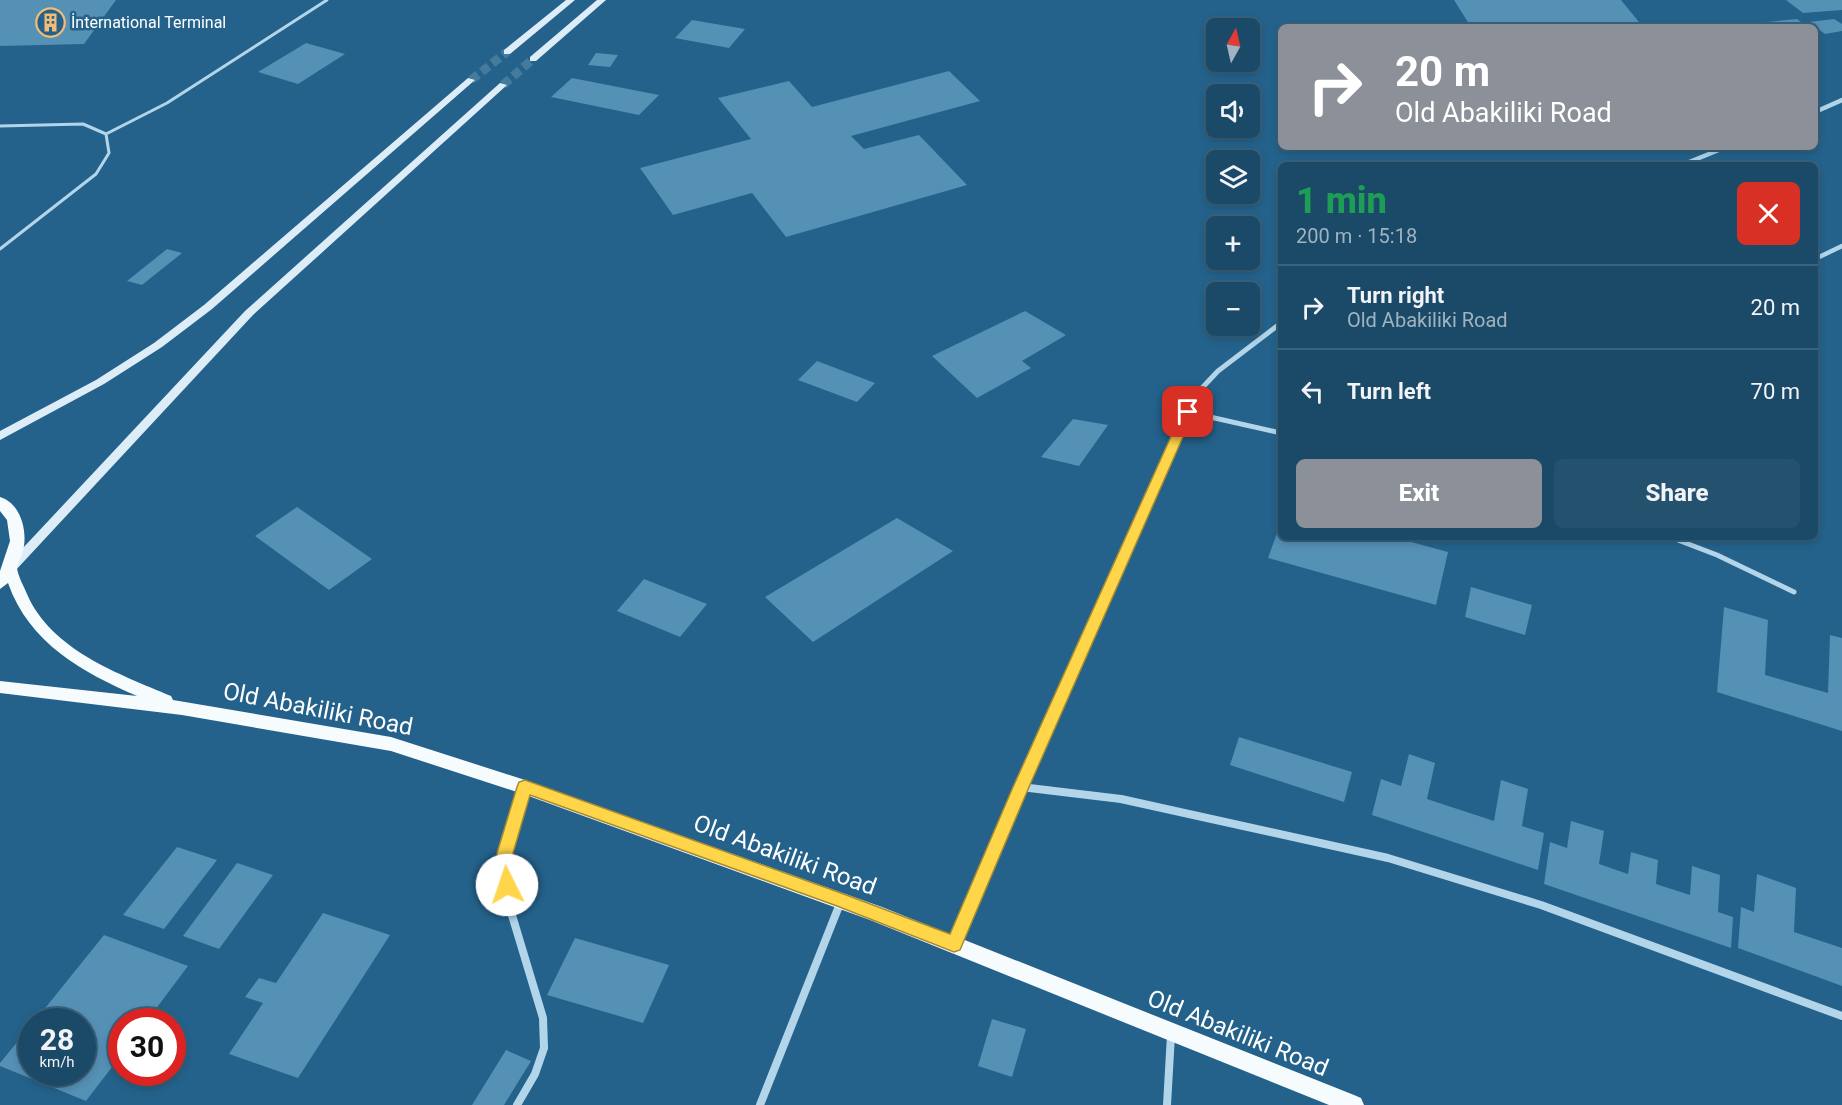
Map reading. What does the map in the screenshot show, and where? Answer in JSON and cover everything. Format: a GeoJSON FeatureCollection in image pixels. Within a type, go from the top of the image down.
{"type":"FeatureCollection","features":[{"type":"Feature","properties":{"kind":"main road"},"geometry":{"type":"LineString","coordinates":[[0,502],[15,520],[19,534],[17,551],[10,569],[0,583]]}},
{"type":"Feature","properties":{"kind":"main road","name":"Old Abakiliki Road"},"geometry":{"type":"LineString","coordinates":[[10,569],[24,604],[60,648],[105,675],[182,708]]}},
{"type":"Feature","properties":{"kind":"main road","name":"Old Abakiliki Road"},"geometry":{"type":"LineString","coordinates":[[0,687],[182,708],[391,744],[525,787],[841,900],[1354,1105]]}},
{"type":"Feature","properties":{"kind":"street"},"geometry":{"type":"LineString","coordinates":[[507,52],[571,0]]}},
{"type":"Feature","properties":{"kind":"street"},"geometry":{"type":"LineString","coordinates":[[532,59],[602,0]]}},
{"type":"Feature","properties":{"kind":"street"},"geometry":{"type":"LineString","coordinates":[[0,436],[100,382],[158,345],[200,314],[471,80]]}},
{"type":"Feature","properties":{"kind":"street"},"geometry":{"type":"LineString","coordinates":[[10,569],[249,313],[503,85]]}},
{"type":"Feature","properties":{"kind":"street"},"geometry":{"type":"LineString","coordinates":[[1818,111],[1842,100]]}},
{"type":"Feature","properties":{"kind":"street"},"geometry":{"type":"LineString","coordinates":[[1689,162],[1719,150]]}},
{"type":"Feature","properties":{"kind":"street"},"geometry":{"type":"LineString","coordinates":[[1818,258],[1842,246]]}},
{"type":"Feature","properties":{"kind":"street"},"geometry":{"type":"LineString","coordinates":[[954,944],[1021,787],[1188,412],[1201,389],[1218,371],[1278,325]]}},
{"type":"Feature","properties":{"kind":"street"},"geometry":{"type":"LineString","coordinates":[[1188,412],[1278,432]]}},
{"type":"Feature","properties":{"kind":"street"},"geometry":{"type":"LineString","coordinates":[[1678,540],[1717,555],[1794,592]]}},
{"type":"Feature","properties":{"kind":"street"},"geometry":{"type":"LineString","coordinates":[[517,1105],[535,1074],[544,1048],[543,1018],[508,902],[505,853],[525,787]]}},
{"type":"Feature","properties":{"kind":"street"},"geometry":{"type":"LineString","coordinates":[[1021,787],[1121,799],[1388,858],[1541,905],[1842,1016]]}},
{"type":"Feature","properties":{"kind":"street"},"geometry":{"type":"LineString","coordinates":[[760,1105],[841,900]]}},
{"type":"Feature","properties":{"kind":"street"},"geometry":{"type":"LineString","coordinates":[[1167,1105],[1171,1031]]}},
{"type":"Feature","properties":{"kind":"lane"},"geometry":{"type":"LineString","coordinates":[[106,134],[167,103],[327,0]]}},
{"type":"Feature","properties":{"kind":"lane"},"geometry":{"type":"LineString","coordinates":[[0,126],[83,124],[106,134]]}},
{"type":"Feature","properties":{"kind":"lane"},"geometry":{"type":"LineString","coordinates":[[0,249],[96,174],[109,153],[106,134]]}},
{"type":"Feature","properties":{"kind":"building","name":"İnternational Terminal"},"geometry":{"type":"Polygon","coordinates":[[[0,0],[116,0],[84,44],[0,46],[0,0]]]}},
{"type":"Feature","properties":{"kind":"building"},"geometry":{"type":"Polygon","coordinates":[[[1454,0],[1621,0],[1641,24],[1469,24],[1454,0]]]}},
{"type":"Feature","properties":{"kind":"building"},"geometry":{"type":"Polygon","coordinates":[[[1786,0],[1842,0],[1842,10],[1803,13],[1786,0]]]}},
{"type":"Feature","properties":{"kind":"building"},"geometry":{"type":"Polygon","coordinates":[[[1797,19],[1804,24],[1746,24],[1797,19]]]}},
{"type":"Feature","properties":{"kind":"building"},"geometry":{"type":"Polygon","coordinates":[[[1834,19],[1842,24],[1842,31],[1825,34],[1818,29],[1818,24],[1809,22],[1834,19]]]}},
{"type":"Feature","properties":{"kind":"building"},"geometry":{"type":"Polygon","coordinates":[[[692,20],[745,29],[729,48],[675,38],[692,20]]]}},
{"type":"Feature","properties":{"kind":"building"},"geometry":{"type":"Polygon","coordinates":[[[306,43],[345,54],[298,84],[258,72],[306,43]]]}},
{"type":"Feature","properties":{"kind":"building"},"geometry":{"type":"Polygon","coordinates":[[[596,53],[618,55],[610,67],[588,65],[596,53]]]}},
{"type":"Feature","properties":{"kind":"building"},"geometry":{"type":"Polygon","coordinates":[[[949,71],[980,101],[851,136],[864,149],[919,135],[967,185],[786,237],[752,193],[673,215],[640,168],[751,139],[718,98],[789,81],[812,107],[949,71]]]}},
{"type":"Feature","properties":{"kind":"building"},"geometry":{"type":"Polygon","coordinates":[[[572,78],[659,95],[639,115],[551,97],[572,78]]]}},
{"type":"Feature","properties":{"kind":"building"},"geometry":{"type":"Polygon","coordinates":[[[167,249],[182,253],[142,285],[127,281],[167,249]]]}},
{"type":"Feature","properties":{"kind":"building"},"geometry":{"type":"Polygon","coordinates":[[[1025,311],[1066,335],[1022,361],[1031,368],[977,398],[932,356],[1025,311]]]}},
{"type":"Feature","properties":{"kind":"building"},"geometry":{"type":"Polygon","coordinates":[[[817,361],[875,383],[857,402],[798,380],[817,361]]]}},
{"type":"Feature","properties":{"kind":"building"},"geometry":{"type":"Polygon","coordinates":[[[1073,419],[1108,425],[1079,466],[1041,457],[1073,419]]]}},
{"type":"Feature","properties":{"kind":"building"},"geometry":{"type":"Polygon","coordinates":[[[297,507],[372,559],[329,590],[255,536],[297,507]]]}},
{"type":"Feature","properties":{"kind":"building"},"geometry":{"type":"Polygon","coordinates":[[[897,518],[953,551],[813,642],[765,597],[897,518]]]}},
{"type":"Feature","properties":{"kind":"building"},"geometry":{"type":"Polygon","coordinates":[[[1278,530],[1278,540],[1404,540],[1448,552],[1436,605],[1268,558],[1278,530]]]}},
{"type":"Feature","properties":{"kind":"building"},"geometry":{"type":"Polygon","coordinates":[[[644,579],[707,604],[680,637],[617,611],[644,579]]]}},
{"type":"Feature","properties":{"kind":"building"},"geometry":{"type":"Polygon","coordinates":[[[1471,587],[1532,605],[1525,635],[1465,617],[1471,587]]]}},
{"type":"Feature","properties":{"kind":"building"},"geometry":{"type":"Polygon","coordinates":[[[1724,607],[1768,620],[1765,675],[1828,693],[1830,635],[1842,638],[1842,731],[1717,692],[1724,607]]]}},
{"type":"Feature","properties":{"kind":"building"},"geometry":{"type":"Polygon","coordinates":[[[1239,737],[1352,772],[1344,802],[1230,765],[1239,737]]]}},
{"type":"Feature","properties":{"kind":"building"},"geometry":{"type":"Polygon","coordinates":[[[1409,754],[1435,763],[1427,799],[1494,821],[1501,780],[1528,789],[1522,826],[1544,833],[1538,870],[1372,815],[1381,779],[1401,786],[1409,754]]]}},
{"type":"Feature","properties":{"kind":"building"},"geometry":{"type":"Polygon","coordinates":[[[1571,821],[1604,831],[1599,864],[1628,874],[1631,852],[1658,860],[1656,884],[1690,895],[1692,866],[1720,875],[1718,912],[1733,917],[1731,948],[1544,884],[1550,842],[1567,848],[1571,821]]]}},
{"type":"Feature","properties":{"kind":"building"},"geometry":{"type":"Polygon","coordinates":[[[177,847],[217,860],[164,929],[123,915],[177,847]]]}},
{"type":"Feature","properties":{"kind":"building"},"geometry":{"type":"Polygon","coordinates":[[[237,863],[273,875],[219,949],[183,936],[237,863]]]}},
{"type":"Feature","properties":{"kind":"building"},"geometry":{"type":"Polygon","coordinates":[[[1757,874],[1796,888],[1794,932],[1842,948],[1842,986],[1738,948],[1741,907],[1754,912],[1757,874]]]}},
{"type":"Feature","properties":{"kind":"building"},"geometry":{"type":"Polygon","coordinates":[[[323,913],[390,935],[298,1078],[229,1054],[263,1003],[245,997],[259,978],[276,983],[323,913]]]}},
{"type":"Feature","properties":{"kind":"building"},"geometry":{"type":"Polygon","coordinates":[[[104,935],[188,966],[156,1008],[108,1008],[108,1072],[86,1101],[49,1086],[96,1086],[96,1008],[45,1008],[104,935]]]}},
{"type":"Feature","properties":{"kind":"building"},"geometry":{"type":"Polygon","coordinates":[[[575,938],[669,965],[643,1023],[547,995],[575,938]]]}},
{"type":"Feature","properties":{"kind":"building"},"geometry":{"type":"Polygon","coordinates":[[[992,1019],[1026,1029],[1012,1077],[978,1066],[992,1019]]]}},
{"type":"Feature","properties":{"kind":"building"},"geometry":{"type":"Polygon","coordinates":[[[18,1041],[18,1073],[0,1066],[18,1041]]]}},
{"type":"Feature","properties":{"kind":"building"},"geometry":{"type":"Polygon","coordinates":[[[506,1050],[531,1061],[504,1105],[472,1105],[506,1050]]]}},
{"type":"Feature","properties":{"kind":"tunnel"},"geometry":{"type":"LineString","coordinates":[[471,80],[507,52]]}},
{"type":"Feature","properties":{"kind":"tunnel"},"geometry":{"type":"LineString","coordinates":[[503,85],[533,59]]}},
{"type":"Feature","properties":{"kind":"place","name":"İnternational Terminal"},"geometry":{"type":"Point","coordinates":[50,22]}},
{"type":"Feature","properties":{"kind":"route"},"geometry":{"type":"LineString","coordinates":[[507,885],[505,853],[525,787],[841,900],[954,944],[1021,787],[1188,412]]}}]}
